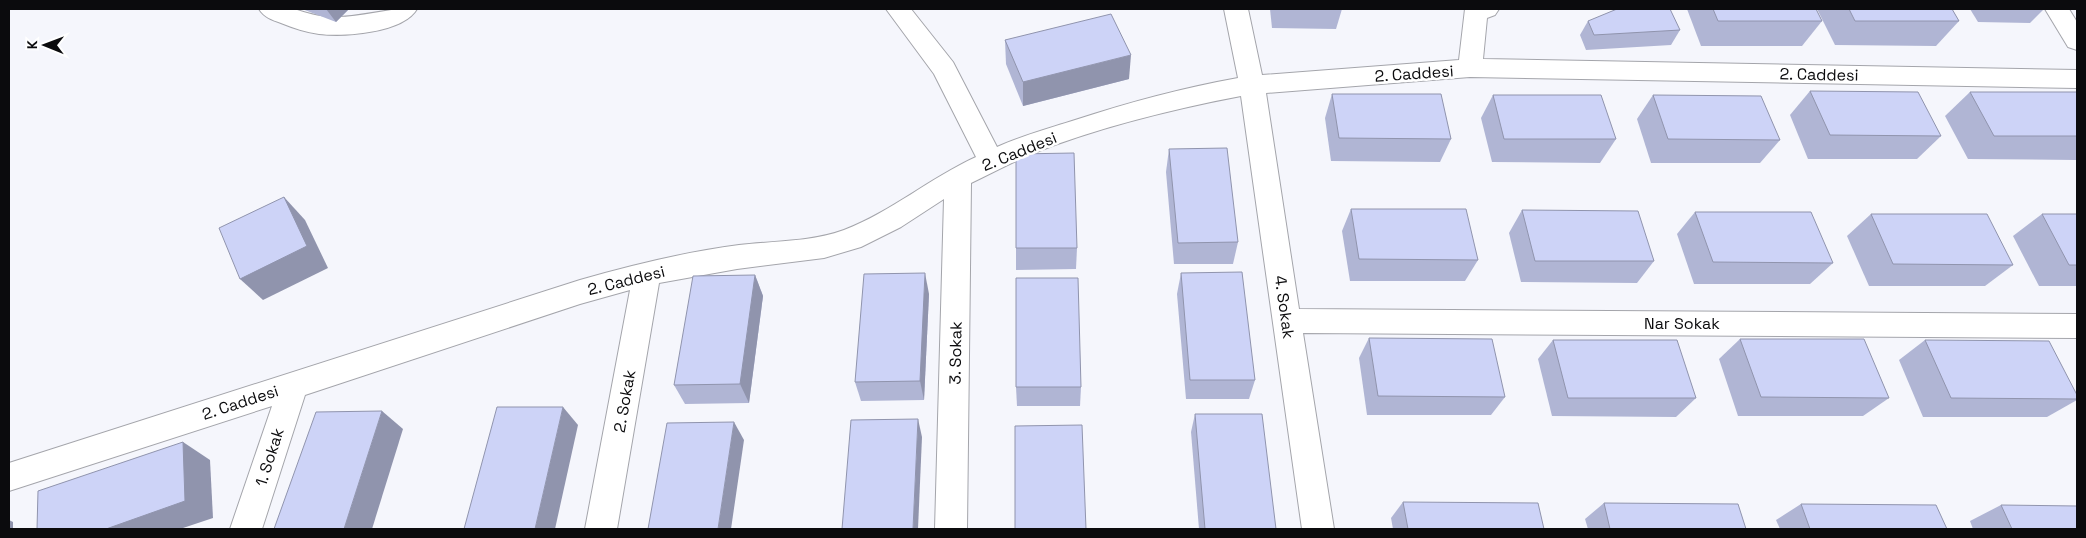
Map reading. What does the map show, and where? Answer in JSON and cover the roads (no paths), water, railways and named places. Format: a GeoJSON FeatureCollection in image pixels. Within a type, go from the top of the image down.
{"type":"FeatureCollection","features":[{"type":"Feature","properties":{"kind":"street"},"geometry":{"type":"LineString","coordinates":[[271,9],[307,23],[335,26],[367,23],[384,19],[401,13],[406,9]]}},
{"type":"Feature","properties":{"kind":"street"},"geometry":{"type":"LineString","coordinates":[[898,9],[944,69],[991,161]]}},
{"type":"Feature","properties":{"kind":"street","name":"4. Sokak"},"geometry":{"type":"LineString","coordinates":[[1236,9],[1252,85],[1318,529]]}},
{"type":"Feature","properties":{"kind":"street"},"geometry":{"type":"LineString","coordinates":[[2057,9],[2077,41]]}},
{"type":"Feature","properties":{"kind":"street"},"geometry":{"type":"LineString","coordinates":[[1470,68],[1480,10]]}},
{"type":"Feature","properties":{"kind":"street","name":"2. Caddesi"},"geometry":{"type":"LineString","coordinates":[[9,477],[580,292],[648,273],[737,257],[824,247],[851,239],[886,223],[958,177],[1042,140],[1123,114],[1187,98],[1252,85],[1470,68],[2077,79]]}},
{"type":"Feature","properties":{"kind":"street","name":"3. Sokak"},"geometry":{"type":"LineString","coordinates":[[951,529],[958,177]]}},
{"type":"Feature","properties":{"kind":"street","name":"2. Sokak"},"geometry":{"type":"LineString","coordinates":[[601,529],[648,273]]}},
{"type":"Feature","properties":{"kind":"street","name":"Nar Sokak"},"geometry":{"type":"LineString","coordinates":[[1287,321],[2077,326]]}},
{"type":"Feature","properties":{"kind":"street","name":"1. Sokak"},"geometry":{"type":"LineString","coordinates":[[246,529],[293,386]]}}]}
